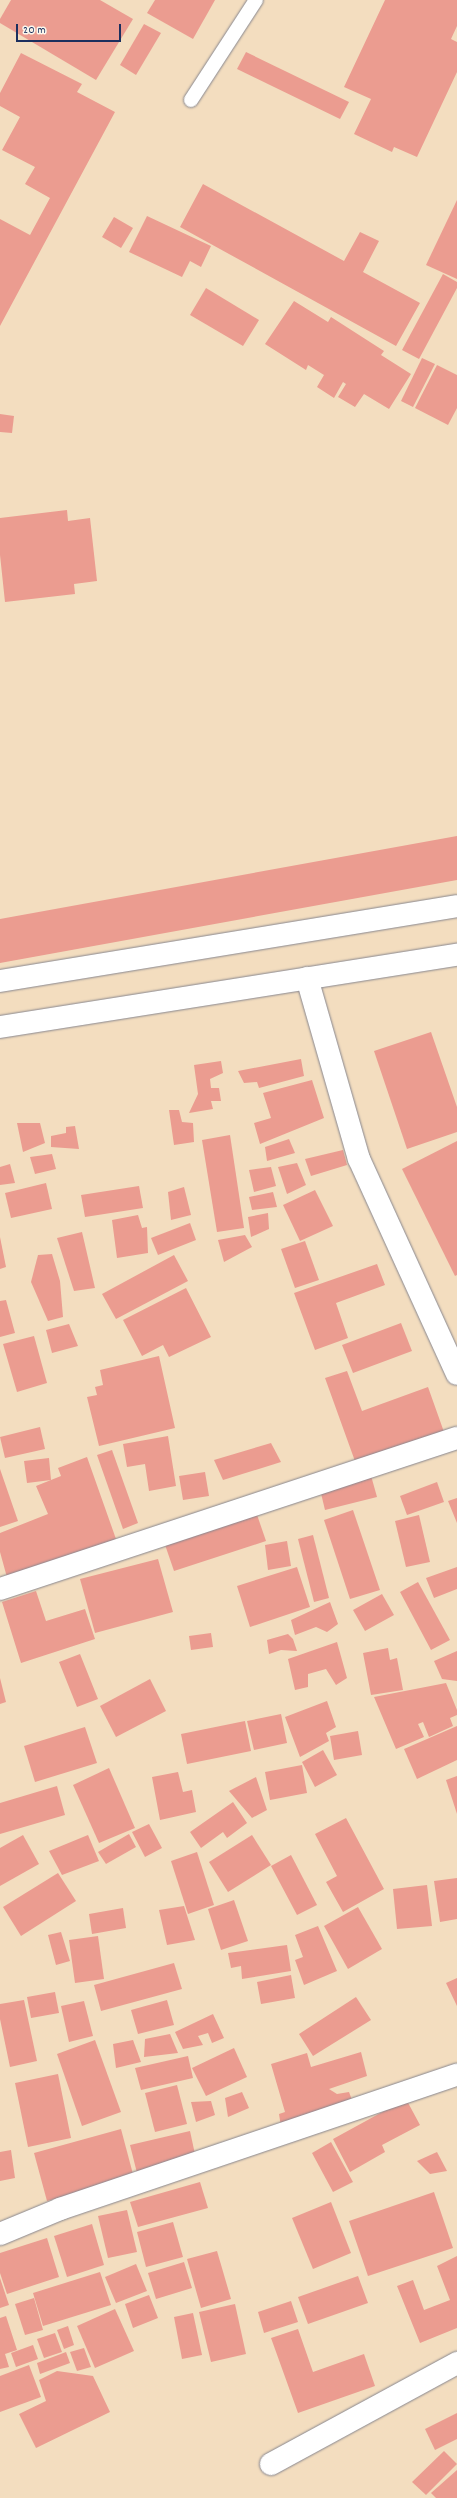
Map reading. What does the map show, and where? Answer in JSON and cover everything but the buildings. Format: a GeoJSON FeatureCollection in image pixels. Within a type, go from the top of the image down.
{"type":"FeatureCollection","features":[{"type":"Feature","properties":{"kind":"street"},"geometry":{"type":"LineString","coordinates":[[0,981],[457,906]]}},
{"type":"Feature","properties":{"kind":"street"},"geometry":{"type":"LineString","coordinates":[[0,1027],[457,954]]}},
{"type":"Feature","properties":{"kind":"street"},"geometry":{"type":"LineString","coordinates":[[306,978],[359,1159],[457,1374]]}},
{"type":"Feature","properties":{"kind":"street"},"geometry":{"type":"LineString","coordinates":[[0,1590],[457,1438]]}},
{"type":"Feature","properties":{"kind":"street"},"geometry":{"type":"LineString","coordinates":[[0,2234],[60,2209],[457,2075]]}},
{"type":"Feature","properties":{"kind":"street"},"geometry":{"type":"LineString","coordinates":[[271,2464],[457,2363]]}},
{"type":"Feature","properties":{"kind":"lane"},"geometry":{"type":"LineString","coordinates":[[191,100],[256,0]]}}]}
